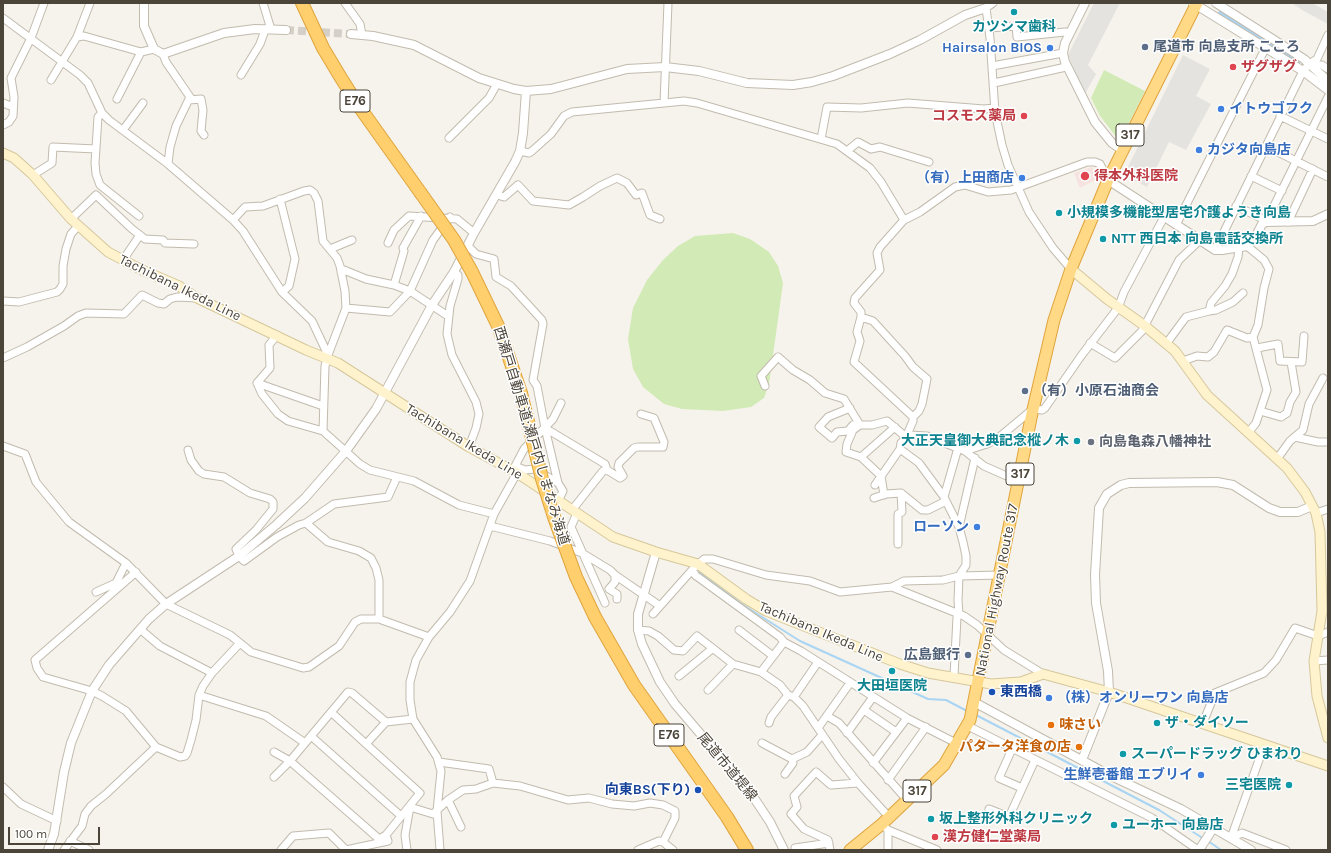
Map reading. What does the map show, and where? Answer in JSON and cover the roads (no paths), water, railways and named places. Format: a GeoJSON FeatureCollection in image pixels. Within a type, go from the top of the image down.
{"type":"FeatureCollection","features":[{"type":"Feature","properties":{"kind":"highway","name":"西瀬戸自動車道;瀬戸内しまなみ海道"},"geometry":{"type":"LineString","coordinates":[[302,3],[323,48],[358,105],[454,240],[472,272],[499,328],[521,393],[542,479],[554,517],[574,570],[595,617],[634,685],[727,817],[747,850]]}},
{"type":"Feature","properties":{"kind":"highway","name":"National Highway Route 317"},"geometry":{"type":"LineString","coordinates":[[850,850],[886,823],[907,800],[944,765],[958,744],[969,723],[1033,409],[1054,320],[1071,269],[1108,180],[1196,4]]}},
{"type":"Feature","properties":{"kind":"main road","name":"Tachibana Ikeda Line"},"geometry":{"type":"LineString","coordinates":[[3,153],[14,158],[33,175],[75,222],[108,252],[179,286],[197,298],[306,350],[327,356],[469,447],[515,470],[574,512],[613,537],[696,566],[766,611],[900,664],[928,673],[954,676],[991,684],[1022,682],[1043,674]]}},
{"type":"Feature","properties":{"kind":"main road"},"geometry":{"type":"LineString","coordinates":[[1071,269],[1118,308],[1145,326],[1166,344],[1183,361],[1208,396],[1296,478],[1314,510],[1320,532],[1325,579],[1322,611],[1314,661],[1317,696],[1326,717],[1328,738]]}},
{"type":"Feature","properties":{"kind":"main road"},"geometry":{"type":"LineString","coordinates":[[1043,674],[1109,692],[1203,723],[1264,746],[1328,766]]}},
{"type":"Feature","properties":{"kind":"street"},"geometry":{"type":"LineString","coordinates":[[3,126],[9,122],[13,116],[11,78],[31,38],[44,3]]}},
{"type":"Feature","properties":{"kind":"street"},"geometry":{"type":"LineString","coordinates":[[51,80],[77,37],[90,3]]}},
{"type":"Feature","properties":{"kind":"street"},"geometry":{"type":"LineString","coordinates":[[144,3],[144,26],[154,49],[163,54],[166,62],[190,97],[176,126],[170,147],[168,164]]}},
{"type":"Feature","properties":{"kind":"street"},"geometry":{"type":"LineString","coordinates":[[241,75],[260,44],[265,30],[270,26],[263,3]]}},
{"type":"Feature","properties":{"kind":"street"},"geometry":{"type":"LineString","coordinates":[[345,3],[352,6],[360,24],[362,35]]}},
{"type":"Feature","properties":{"kind":"street"},"geometry":{"type":"LineString","coordinates":[[664,102],[668,3]]}},
{"type":"Feature","properties":{"kind":"street"},"geometry":{"type":"LineString","coordinates":[[1085,3],[1065,43],[1063,53],[1066,67],[1095,122],[1112,143],[1122,150]]}},
{"type":"Feature","properties":{"kind":"street"},"geometry":{"type":"LineString","coordinates":[[1216,3],[1309,64],[1328,81]]}},
{"type":"Feature","properties":{"kind":"street"},"geometry":{"type":"LineString","coordinates":[[1196,4],[1265,50],[1303,71],[1328,90]]}},
{"type":"Feature","properties":{"kind":"street"},"geometry":{"type":"LineString","coordinates":[[351,34],[400,41],[414,45],[464,71],[497,84],[526,91],[551,89],[627,69],[665,67],[699,71],[747,84],[786,86],[812,82],[890,54],[984,6],[989,28],[995,108],[1002,145],[1029,212],[1043,234],[1071,269]]}},
{"type":"Feature","properties":{"kind":"street"},"geometry":{"type":"LineString","coordinates":[[3,18],[62,60],[88,83],[102,113],[168,164],[233,220],[255,247],[282,292],[312,321],[327,356]]}},
{"type":"Feature","properties":{"kind":"street"},"geometry":{"type":"LineString","coordinates":[[989,28],[1016,26],[1017,37],[1065,32],[1070,33]]}},
{"type":"Feature","properties":{"kind":"street"},"geometry":{"type":"LineString","coordinates":[[163,54],[224,32],[286,30]]}},
{"type":"Feature","properties":{"kind":"street"},"geometry":{"type":"LineString","coordinates":[[1215,250],[1303,71],[1309,64],[1317,59],[1328,35]]}},
{"type":"Feature","properties":{"kind":"street"},"geometry":{"type":"LineString","coordinates":[[77,37],[84,36],[141,52],[154,49]]}},
{"type":"Feature","properties":{"kind":"street"},"geometry":{"type":"LineString","coordinates":[[1176,225],[1265,50]]}},
{"type":"Feature","properties":{"kind":"street"},"geometry":{"type":"LineString","coordinates":[[117,99],[141,52]]}},
{"type":"Feature","properties":{"kind":"street"},"geometry":{"type":"LineString","coordinates":[[992,66],[1063,53]]}},
{"type":"Feature","properties":{"kind":"street"},"geometry":{"type":"LineString","coordinates":[[1309,64],[1322,65],[1328,69]]}},
{"type":"Feature","properties":{"kind":"street"},"geometry":{"type":"LineString","coordinates":[[994,83],[1066,67]]}},
{"type":"Feature","properties":{"kind":"street"},"geometry":{"type":"LineString","coordinates":[[449,138],[488,98],[497,84]]}},
{"type":"Feature","properties":{"kind":"street"},"geometry":{"type":"LineString","coordinates":[[48,850],[57,821],[64,772],[71,743],[92,691],[109,665],[140,629],[166,604],[239,556],[305,498],[346,451],[376,410],[432,305],[454,272],[520,151],[526,91]]}},
{"type":"Feature","properties":{"kind":"street"},"geometry":{"type":"LineString","coordinates":[[913,417],[854,362],[860,341],[857,332],[861,317],[861,312],[854,303],[855,298],[880,270],[877,253],[880,247],[904,220],[920,212],[955,187],[965,185],[988,192],[1019,189],[1087,162],[1096,162],[1100,164],[1108,180],[1199,241],[1215,250],[1248,246],[1255,238],[1262,224],[1266,222],[1328,97]]}},
{"type":"Feature","properties":{"kind":"street"},"geometry":{"type":"LineString","coordinates":[[189,100],[201,99],[203,110],[201,131],[204,136]]}},
{"type":"Feature","properties":{"kind":"street"},"geometry":{"type":"LineString","coordinates":[[520,151],[532,151],[551,134],[564,116],[572,112],[664,102],[684,101],[697,103],[837,144],[870,168],[881,182],[904,220]]}},
{"type":"Feature","properties":{"kind":"street"},"geometry":{"type":"LineString","coordinates":[[3,103],[13,107]]}},
{"type":"Feature","properties":{"kind":"street"},"geometry":{"type":"LineString","coordinates":[[123,130],[143,103]]}},
{"type":"Feature","properties":{"kind":"street"},"geometry":{"type":"LineString","coordinates":[[821,139],[827,107],[861,108],[908,103],[984,109],[995,108]]}},
{"type":"Feature","properties":{"kind":"street"},"geometry":{"type":"LineString","coordinates":[[102,113],[98,117],[95,163],[100,185],[139,216]]}},
{"type":"Feature","properties":{"kind":"street"},"geometry":{"type":"LineString","coordinates":[[1280,116],[1328,139]]}},
{"type":"Feature","properties":{"kind":"street"},"geometry":{"type":"LineString","coordinates":[[847,151],[858,142],[871,148],[880,146],[929,162]]}},
{"type":"Feature","properties":{"kind":"street"},"geometry":{"type":"LineString","coordinates":[[1266,146],[1328,177]]}},
{"type":"Feature","properties":{"kind":"street"},"geometry":{"type":"LineString","coordinates":[[33,175],[52,163],[53,148],[96,149]]}},
{"type":"Feature","properties":{"kind":"street"},"geometry":{"type":"LineString","coordinates":[[1288,222],[1313,169]]}},
{"type":"Feature","properties":{"kind":"street"},"geometry":{"type":"LineString","coordinates":[[1251,176],[1282,191]]}},
{"type":"Feature","properties":{"kind":"street"},"geometry":{"type":"LineString","coordinates":[[497,195],[504,197],[518,185],[533,201],[569,205],[584,198],[600,186],[617,178],[626,183],[636,195],[642,193],[650,215],[660,219]]}},
{"type":"Feature","properties":{"kind":"street"},"geometry":{"type":"LineString","coordinates":[[233,220],[245,207],[263,206],[310,190],[314,193],[318,201],[323,241],[336,258],[341,272],[345,291],[346,308],[327,356],[323,406],[323,431]]}},
{"type":"Feature","properties":{"kind":"street"},"geometry":{"type":"LineString","coordinates":[[3,301],[20,302],[56,292],[60,289],[63,284],[63,266],[66,249],[75,222],[96,195],[145,239],[163,240],[165,243],[194,244]]}},
{"type":"Feature","properties":{"kind":"street"},"geometry":{"type":"LineString","coordinates":[[280,199],[295,259],[288,286],[282,292]]}},
{"type":"Feature","properties":{"kind":"street"},"geometry":{"type":"LineString","coordinates":[[110,209],[119,200]]}},
{"type":"Feature","properties":{"kind":"street"},"geometry":{"type":"LineString","coordinates":[[1236,206],[1266,222],[1313,221],[1328,214]]}},
{"type":"Feature","properties":{"kind":"street"},"geometry":{"type":"LineString","coordinates":[[388,243],[394,230],[409,216],[450,217],[457,219],[474,233]]}},
{"type":"Feature","properties":{"kind":"street"},"geometry":{"type":"LineString","coordinates":[[394,285],[403,248],[421,216]]}},
{"type":"Feature","properties":{"kind":"street"},"geometry":{"type":"LineString","coordinates":[[346,308],[390,312],[410,291],[433,240],[450,217]]}},
{"type":"Feature","properties":{"kind":"street"},"geometry":{"type":"LineString","coordinates":[[965,451],[997,439],[1033,409],[1042,410],[1044,408],[1090,343],[1118,308],[1124,292],[1164,217]]}},
{"type":"Feature","properties":{"kind":"street"},"geometry":{"type":"LineString","coordinates":[[123,260],[140,236]]}},
{"type":"Feature","properties":{"kind":"street"},"geometry":{"type":"LineString","coordinates":[[330,250],[352,240]]}},
{"type":"Feature","properties":{"kind":"street"},"geometry":{"type":"LineString","coordinates":[[1090,343],[1115,358],[1145,326],[1179,260],[1199,241]]}},
{"type":"Feature","properties":{"kind":"street"},"geometry":{"type":"LineString","coordinates":[[468,246],[476,254],[494,259],[496,277],[511,286],[542,320],[543,324],[533,380],[539,393],[545,428],[558,483],[563,491],[558,501]]}},
{"type":"Feature","properties":{"kind":"street"},"geometry":{"type":"LineString","coordinates":[[1248,246],[1264,260],[1269,269],[1264,288],[1258,325],[1253,337],[1267,390],[1256,423],[1248,433]]}},
{"type":"Feature","properties":{"kind":"street"},"geometry":{"type":"LineString","coordinates":[[1209,311],[1211,303],[1225,286],[1232,274],[1238,257],[1239,247]]}},
{"type":"Feature","properties":{"kind":"street"},"geometry":{"type":"LineString","coordinates":[[341,272],[344,270],[366,279],[394,285],[410,291],[448,316]]}},
{"type":"Feature","properties":{"kind":"street"},"geometry":{"type":"LineString","coordinates":[[454,272],[458,275],[458,279],[448,316],[447,334],[452,355],[476,402],[479,414],[469,447]]}},
{"type":"Feature","properties":{"kind":"street"},"geometry":{"type":"LineString","coordinates":[[1166,344],[1186,317],[1216,310],[1233,302],[1243,293]]}},
{"type":"Feature","properties":{"kind":"street"},"geometry":{"type":"LineString","coordinates":[[3,358],[46,337],[78,316],[86,313],[124,314],[142,295],[158,303],[164,304],[170,299],[176,297],[197,298]]}},
{"type":"Feature","properties":{"kind":"street"},"geometry":{"type":"LineString","coordinates":[[861,317],[873,322],[905,356],[913,367],[927,379],[922,404],[919,411],[913,417],[913,421],[906,437],[901,443],[900,449],[875,486]]}},
{"type":"Feature","properties":{"kind":"street"},"geometry":{"type":"LineString","coordinates":[[1183,361],[1197,356],[1208,357],[1214,352],[1227,330],[1247,338],[1253,337]]}},
{"type":"Feature","properties":{"kind":"street"},"geometry":{"type":"LineString","coordinates":[[257,383],[270,368],[270,345],[277,335]]}},
{"type":"Feature","properties":{"kind":"street"},"geometry":{"type":"LineString","coordinates":[[1257,348],[1278,344],[1280,361],[1302,362],[1304,336]]}},
{"type":"Feature","properties":{"kind":"street"},"geometry":{"type":"LineString","coordinates":[[765,386],[761,376],[778,357],[825,393],[844,399],[859,423]]}},
{"type":"Feature","properties":{"kind":"street"},"geometry":{"type":"LineString","coordinates":[[1260,411],[1281,417],[1287,413],[1290,402],[1296,392],[1291,362]]}},
{"type":"Feature","properties":{"kind":"street"},"geometry":{"type":"LineString","coordinates":[[1277,459],[1295,437],[1303,430],[1309,404],[1323,378]]}},
{"type":"Feature","properties":{"kind":"street"},"geometry":{"type":"LineString","coordinates":[[257,383],[323,406]]}},
{"type":"Feature","properties":{"kind":"street"},"geometry":{"type":"LineString","coordinates":[[257,383],[262,394],[278,414],[288,421],[323,431],[360,464],[370,470],[414,481],[459,505],[494,514]]}},
{"type":"Feature","properties":{"kind":"street"},"geometry":{"type":"LineString","coordinates":[[440,850],[437,811],[441,784],[439,762],[413,719],[410,700],[410,682],[416,660],[429,637],[450,612],[470,581],[494,514],[524,449],[553,419],[562,403]]}},
{"type":"Feature","properties":{"kind":"street"},"geometry":{"type":"LineString","coordinates":[[850,408],[828,416],[819,427],[832,438],[837,432],[848,431],[859,423],[872,425],[887,421],[906,437]]}},
{"type":"Feature","properties":{"kind":"street"},"geometry":{"type":"LineString","coordinates":[[545,428],[606,464],[607,470],[620,478],[623,476],[618,466],[619,463],[634,448],[663,447],[665,445],[654,418],[641,414]]}},
{"type":"Feature","properties":{"kind":"street"},"geometry":{"type":"LineString","coordinates":[[859,423],[853,430],[847,444],[846,452],[861,457],[881,476],[884,495]]}},
{"type":"Feature","properties":{"kind":"street"},"geometry":{"type":"LineString","coordinates":[[861,457],[895,427]]}},
{"type":"Feature","properties":{"kind":"street"},"geometry":{"type":"LineString","coordinates":[[906,437],[910,435],[927,436],[958,448],[976,458],[994,471],[1018,481]]}},
{"type":"Feature","properties":{"kind":"street"},"geometry":{"type":"LineString","coordinates":[[1295,437],[1318,442],[1328,442]]}},
{"type":"Feature","properties":{"kind":"street"},"geometry":{"type":"LineString","coordinates":[[3,446],[26,454],[36,482],[69,522],[126,563],[166,604],[230,635],[251,652],[303,668],[309,667],[339,646],[355,622],[361,618],[379,619],[429,637]]}},
{"type":"Feature","properties":{"kind":"street"},"geometry":{"type":"LineString","coordinates":[[874,498],[901,493],[922,510],[928,510],[945,499],[958,448]]}},
{"type":"Feature","properties":{"kind":"street"},"geometry":{"type":"LineString","coordinates":[[900,449],[919,463],[945,499],[959,527],[966,556],[966,565],[959,576],[959,615],[957,617],[954,676]]}},
{"type":"Feature","properties":{"kind":"street"},"geometry":{"type":"LineString","coordinates":[[188,450],[196,466],[204,474],[224,477],[250,493],[273,502],[273,509],[256,530],[236,549],[239,556],[244,561],[277,537],[299,525],[306,523],[334,504],[388,497],[397,477]]}},
{"type":"Feature","properties":{"kind":"street"},"geometry":{"type":"LineString","coordinates":[[959,527],[976,458]]}},
{"type":"Feature","properties":{"kind":"street"},"geometry":{"type":"LineString","coordinates":[[515,470],[535,469],[558,483]]}},
{"type":"Feature","properties":{"kind":"street"},"geometry":{"type":"LineString","coordinates":[[605,603],[571,527],[574,512],[595,480],[603,471],[607,470]]}},
{"type":"Feature","properties":{"kind":"street"},"geometry":{"type":"LineString","coordinates":[[1082,760],[1109,692],[1108,671],[1096,603],[1095,575],[1099,508],[1107,494],[1121,485],[1129,483],[1217,482],[1233,484],[1269,508],[1280,512],[1328,509]]}},
{"type":"Feature","properties":{"kind":"street"},"geometry":{"type":"LineString","coordinates":[[898,544],[898,514],[902,512],[901,493]]}},
{"type":"Feature","properties":{"kind":"street"},"geometry":{"type":"LineString","coordinates":[[306,523],[328,542],[359,551],[371,558],[376,568],[379,580],[379,619]]}},
{"type":"Feature","properties":{"kind":"street"},"geometry":{"type":"LineString","coordinates":[[490,526],[550,541],[582,553],[660,606]]}},
{"type":"Feature","properties":{"kind":"street","name":"尾道市道堤線"},"geometry":{"type":"LineString","coordinates":[[656,552],[638,614],[638,630],[642,644],[660,682],[691,724],[750,792],[770,822],[784,850]]}},
{"type":"Feature","properties":{"kind":"street"},"geometry":{"type":"LineString","coordinates":[[653,614],[704,559],[713,559],[766,575],[810,581],[840,592],[892,587],[904,581],[943,580],[959,576],[1000,575]]}},
{"type":"Feature","properties":{"kind":"street"},"geometry":{"type":"LineString","coordinates":[[96,592],[116,583],[126,563]]}},
{"type":"Feature","properties":{"kind":"street"},"geometry":{"type":"LineString","coordinates":[[696,566],[695,575],[780,637],[784,642],[801,651],[850,684],[906,718],[958,744]]}},
{"type":"Feature","properties":{"kind":"street"},"geometry":{"type":"LineString","coordinates":[[136,572],[34,660],[43,678],[92,691],[126,711],[156,747],[176,756],[184,756],[196,720],[199,695],[212,673],[240,643]]}},
{"type":"Feature","properties":{"kind":"street"},"geometry":{"type":"LineString","coordinates":[[615,576],[616,578],[609,589],[617,594],[617,599]]}},
{"type":"Feature","properties":{"kind":"street"},"geometry":{"type":"LineString","coordinates":[[892,587],[977,624],[1004,650],[1043,674]]}},
{"type":"Feature","properties":{"kind":"street"},"geometry":{"type":"LineString","coordinates":[[1203,723],[1215,693],[1264,672],[1276,660],[1295,628],[1318,636],[1328,632]]}},
{"type":"Feature","properties":{"kind":"street"},"geometry":{"type":"LineString","coordinates":[[140,629],[160,646],[212,673]]}},
{"type":"Feature","properties":{"kind":"street"},"geometry":{"type":"LineString","coordinates":[[638,630],[650,631],[674,650],[683,650],[697,636],[733,664],[761,672],[780,685],[818,728],[886,823],[937,850]]}},
{"type":"Feature","properties":{"kind":"street"},"geometry":{"type":"LineString","coordinates":[[739,630],[773,656]]}},
{"type":"Feature","properties":{"kind":"street"},"geometry":{"type":"LineString","coordinates":[[761,672],[784,642]]}},
{"type":"Feature","properties":{"kind":"street"},"geometry":{"type":"LineString","coordinates":[[679,676],[712,648]]}},
{"type":"Feature","properties":{"kind":"street"},"geometry":{"type":"LineString","coordinates":[[1314,661],[1328,660]]}},
{"type":"Feature","properties":{"kind":"street"},"geometry":{"type":"LineString","coordinates":[[769,723],[770,717],[791,696],[818,662]]}},
{"type":"Feature","properties":{"kind":"street"},"geometry":{"type":"LineString","coordinates":[[708,690],[733,664]]}},
{"type":"Feature","properties":{"kind":"street"},"geometry":{"type":"LineString","coordinates":[[818,728],[850,684]]}},
{"type":"Feature","properties":{"kind":"street"},"geometry":{"type":"LineString","coordinates":[[274,777],[332,713],[348,692],[352,693],[386,722]]}},
{"type":"Feature","properties":{"kind":"street"},"geometry":{"type":"LineString","coordinates":[[199,695],[266,716],[305,743]]}},
{"type":"Feature","properties":{"kind":"street"},"geometry":{"type":"LineString","coordinates":[[847,733],[872,697]]}},
{"type":"Feature","properties":{"kind":"street"},"geometry":{"type":"LineString","coordinates":[[974,704],[1082,760],[1181,808],[1212,830],[1231,838],[1251,850]]}},
{"type":"Feature","properties":{"kind":"street"},"geometry":{"type":"LineString","coordinates":[[864,710],[896,732]]}},
{"type":"Feature","properties":{"kind":"street"},"geometry":{"type":"LineString","coordinates":[[274,752],[290,761],[379,839],[386,835],[420,793],[332,713]]}},
{"type":"Feature","properties":{"kind":"street"},"geometry":{"type":"LineString","coordinates":[[827,716],[838,723],[872,763],[907,800]]}},
{"type":"Feature","properties":{"kind":"street"},"geometry":{"type":"LineString","coordinates":[[872,763],[906,718]]}},
{"type":"Feature","properties":{"kind":"street"},"geometry":{"type":"LineString","coordinates":[[366,744],[386,722],[413,719]]}},
{"type":"Feature","properties":{"kind":"street"},"geometry":{"type":"LineString","coordinates":[[969,723],[1035,760],[1152,818],[1199,850],[1212,830]]}},
{"type":"Feature","properties":{"kind":"street"},"geometry":{"type":"LineString","coordinates":[[888,780],[926,727]]}},
{"type":"Feature","properties":{"kind":"street"},"geometry":{"type":"LineString","coordinates":[[792,759],[807,752],[822,735]]}},
{"type":"Feature","properties":{"kind":"street"},"geometry":{"type":"LineString","coordinates":[[311,736],[401,816]]}},
{"type":"Feature","properties":{"kind":"street"},"geometry":{"type":"LineString","coordinates":[[762,743],[792,759]]}},
{"type":"Feature","properties":{"kind":"street"},"geometry":{"type":"LineString","coordinates":[[1231,838],[1264,746]]}},
{"type":"Feature","properties":{"kind":"street"},"geometry":{"type":"LineString","coordinates":[[64,850],[82,826],[85,814],[91,806],[156,747]]}},
{"type":"Feature","properties":{"kind":"street"},"geometry":{"type":"LineString","coordinates":[[1012,748],[999,778],[1022,788]]}},
{"type":"Feature","properties":{"kind":"street"},"geometry":{"type":"LineString","coordinates":[[785,774],[793,763],[792,759]]}},
{"type":"Feature","properties":{"kind":"street"},"geometry":{"type":"LineString","coordinates":[[989,809],[1009,817],[1035,760]]}},
{"type":"Feature","properties":{"kind":"street"},"geometry":{"type":"LineString","coordinates":[[439,762],[490,770],[493,783]]}},
{"type":"Feature","properties":{"kind":"street"},"geometry":{"type":"LineString","coordinates":[[794,848],[829,846],[828,840],[804,829],[798,824],[791,814],[797,807],[794,796],[816,772],[831,785],[858,783]]}},
{"type":"Feature","properties":{"kind":"street"},"geometry":{"type":"LineString","coordinates":[[410,807],[433,814],[448,800],[463,790],[476,789],[493,783],[520,786],[568,800],[590,798],[612,804],[634,806],[650,804],[663,805],[675,811],[675,818],[663,842]]}},
{"type":"Feature","properties":{"kind":"street"},"geometry":{"type":"LineString","coordinates":[[3,787],[21,804],[57,821]]}},
{"type":"Feature","properties":{"kind":"street"},"geometry":{"type":"LineString","coordinates":[[448,800],[461,827]]}},
{"type":"Feature","properties":{"kind":"street"},"geometry":{"type":"LineString","coordinates":[[407,850],[405,835],[410,807]]}},
{"type":"Feature","properties":{"kind":"street"},"geometry":{"type":"LineString","coordinates":[[886,823],[888,850]]}},
{"type":"Feature","properties":{"kind":"street"},"geometry":{"type":"LineString","coordinates":[[1231,838],[1242,833],[1286,850]]}},
{"type":"Feature","properties":{"kind":"street"},"geometry":{"type":"LineString","coordinates":[[281,850],[293,836],[329,834],[346,850],[388,841],[386,835]]}},
{"type":"Feature","properties":{"kind":"street"},"geometry":{"type":"LineString","coordinates":[[70,841],[89,850]]}},
{"type":"Feature","properties":{"kind":"street"},"geometry":{"type":"LineString","coordinates":[[638,850],[659,841],[663,842],[673,850]]}},
{"type":"Feature","properties":{"kind":"water"},"geometry":{"type":"Polygon","coordinates":[[[1220,10],[1300,62],[1298,65],[1217,14],[1220,10]]]}},
{"type":"Feature","properties":{"kind":"waterway"},"geometry":{"type":"LineString","coordinates":[[699,572],[743,605],[800,641],[928,699],[946,700],[969,712]]}},
{"type":"Feature","properties":{"kind":"waterway"},"geometry":{"type":"LineString","coordinates":[[974,714],[1159,810],[1204,839]]}},
{"type":"Feature","properties":{"kind":"waterway"},"geometry":{"type":"LineString","coordinates":[[1208,841],[1221,850]]}},
{"type":"Feature","properties":{"kind":"tunnel"},"geometry":{"type":"LineString","coordinates":[[286,30],[351,34]]}},
{"type":"Feature","properties":{"kind":"place","name":"カツシマ歯科"},"geometry":{"type":"Point","coordinates":[1014,12]}},
{"type":"Feature","properties":{"kind":"place","name":"尾道市 向島支所 こころ"},"geometry":{"type":"Point","coordinates":[1145,47]}},
{"type":"Feature","properties":{"kind":"place","name":"Hairsalon BIOS"},"geometry":{"type":"Point","coordinates":[1050,48]}},
{"type":"Feature","properties":{"kind":"place","name":"ザグザグ"},"geometry":{"type":"Point","coordinates":[1233,67]}},
{"type":"Feature","properties":{"kind":"place","name":"イトウゴフク"},"geometry":{"type":"Point","coordinates":[1221,109]}},
{"type":"Feature","properties":{"kind":"place","name":"コスモス薬局"},"geometry":{"type":"Point","coordinates":[1024,116]}},
{"type":"Feature","properties":{"kind":"place","name":"カジタ向島店"},"geometry":{"type":"Point","coordinates":[1199,150]}},
{"type":"Feature","properties":{"kind":"place","name":"得本外科医院"},"geometry":{"type":"Point","coordinates":[1085,176]}},
{"type":"Feature","properties":{"kind":"place","name":"（有）上田商店"},"geometry":{"type":"Point","coordinates":[1022,178]}},
{"type":"Feature","properties":{"kind":"place","name":"小規模多機能型居宅介護ようき向島"},"geometry":{"type":"Point","coordinates":[1059,213]}},
{"type":"Feature","properties":{"kind":"place","name":"NTT 西日本 向島電話交換所"},"geometry":{"type":"Point","coordinates":[1103,239]}},
{"type":"Feature","properties":{"kind":"place","name":"（有）小原石油商会"},"geometry":{"type":"Point","coordinates":[1025,391]}},
{"type":"Feature","properties":{"kind":"place","name":"大正天皇御大典記念樅ノ木"},"geometry":{"type":"Point","coordinates":[1077,441]}},
{"type":"Feature","properties":{"kind":"place","name":"向島亀森八幡神社"},"geometry":{"type":"Point","coordinates":[1091,442]}},
{"type":"Feature","properties":{"kind":"place","name":"ローソン"},"geometry":{"type":"Point","coordinates":[977,527]}},
{"type":"Feature","properties":{"kind":"place","name":"広島銀行"},"geometry":{"type":"Point","coordinates":[968,655]}},
{"type":"Feature","properties":{"kind":"place","name":"大田垣医院"},"geometry":{"type":"Point","coordinates":[892,671]}},
{"type":"Feature","properties":{"kind":"place","name":"東西橋"},"geometry":{"type":"Point","coordinates":[992,692]}},
{"type":"Feature","properties":{"kind":"place","name":"（株）オンリーワン 向島店"},"geometry":{"type":"Point","coordinates":[1049,698]}},
{"type":"Feature","properties":{"kind":"place","name":"ザ・ダイソー"},"geometry":{"type":"Point","coordinates":[1157,723]}},
{"type":"Feature","properties":{"kind":"place","name":"味さい"},"geometry":{"type":"Point","coordinates":[1051,725]}},
{"type":"Feature","properties":{"kind":"place","name":"パタータ洋食の店"},"geometry":{"type":"Point","coordinates":[1079,747]}},
{"type":"Feature","properties":{"kind":"place","name":"スーパードラッグ ひまわり"},"geometry":{"type":"Point","coordinates":[1123,754]}},
{"type":"Feature","properties":{"kind":"place","name":"生鮮壱番館 エブリイ"},"geometry":{"type":"Point","coordinates":[1201,775]}},
{"type":"Feature","properties":{"kind":"place","name":"三宅医院"},"geometry":{"type":"Point","coordinates":[1289,785]}},
{"type":"Feature","properties":{"kind":"place","name":"向東BS(下り)"},"geometry":{"type":"Point","coordinates":[698,790]}},
{"type":"Feature","properties":{"kind":"place","name":"坂上整形外科クリニック"},"geometry":{"type":"Point","coordinates":[931,819]}},
{"type":"Feature","properties":{"kind":"place","name":"ユーホー 向島店"},"geometry":{"type":"Point","coordinates":[1114,825]}},
{"type":"Feature","properties":{"kind":"place","name":"漢方健仁堂薬局"},"geometry":{"type":"Point","coordinates":[935,837]}}]}
